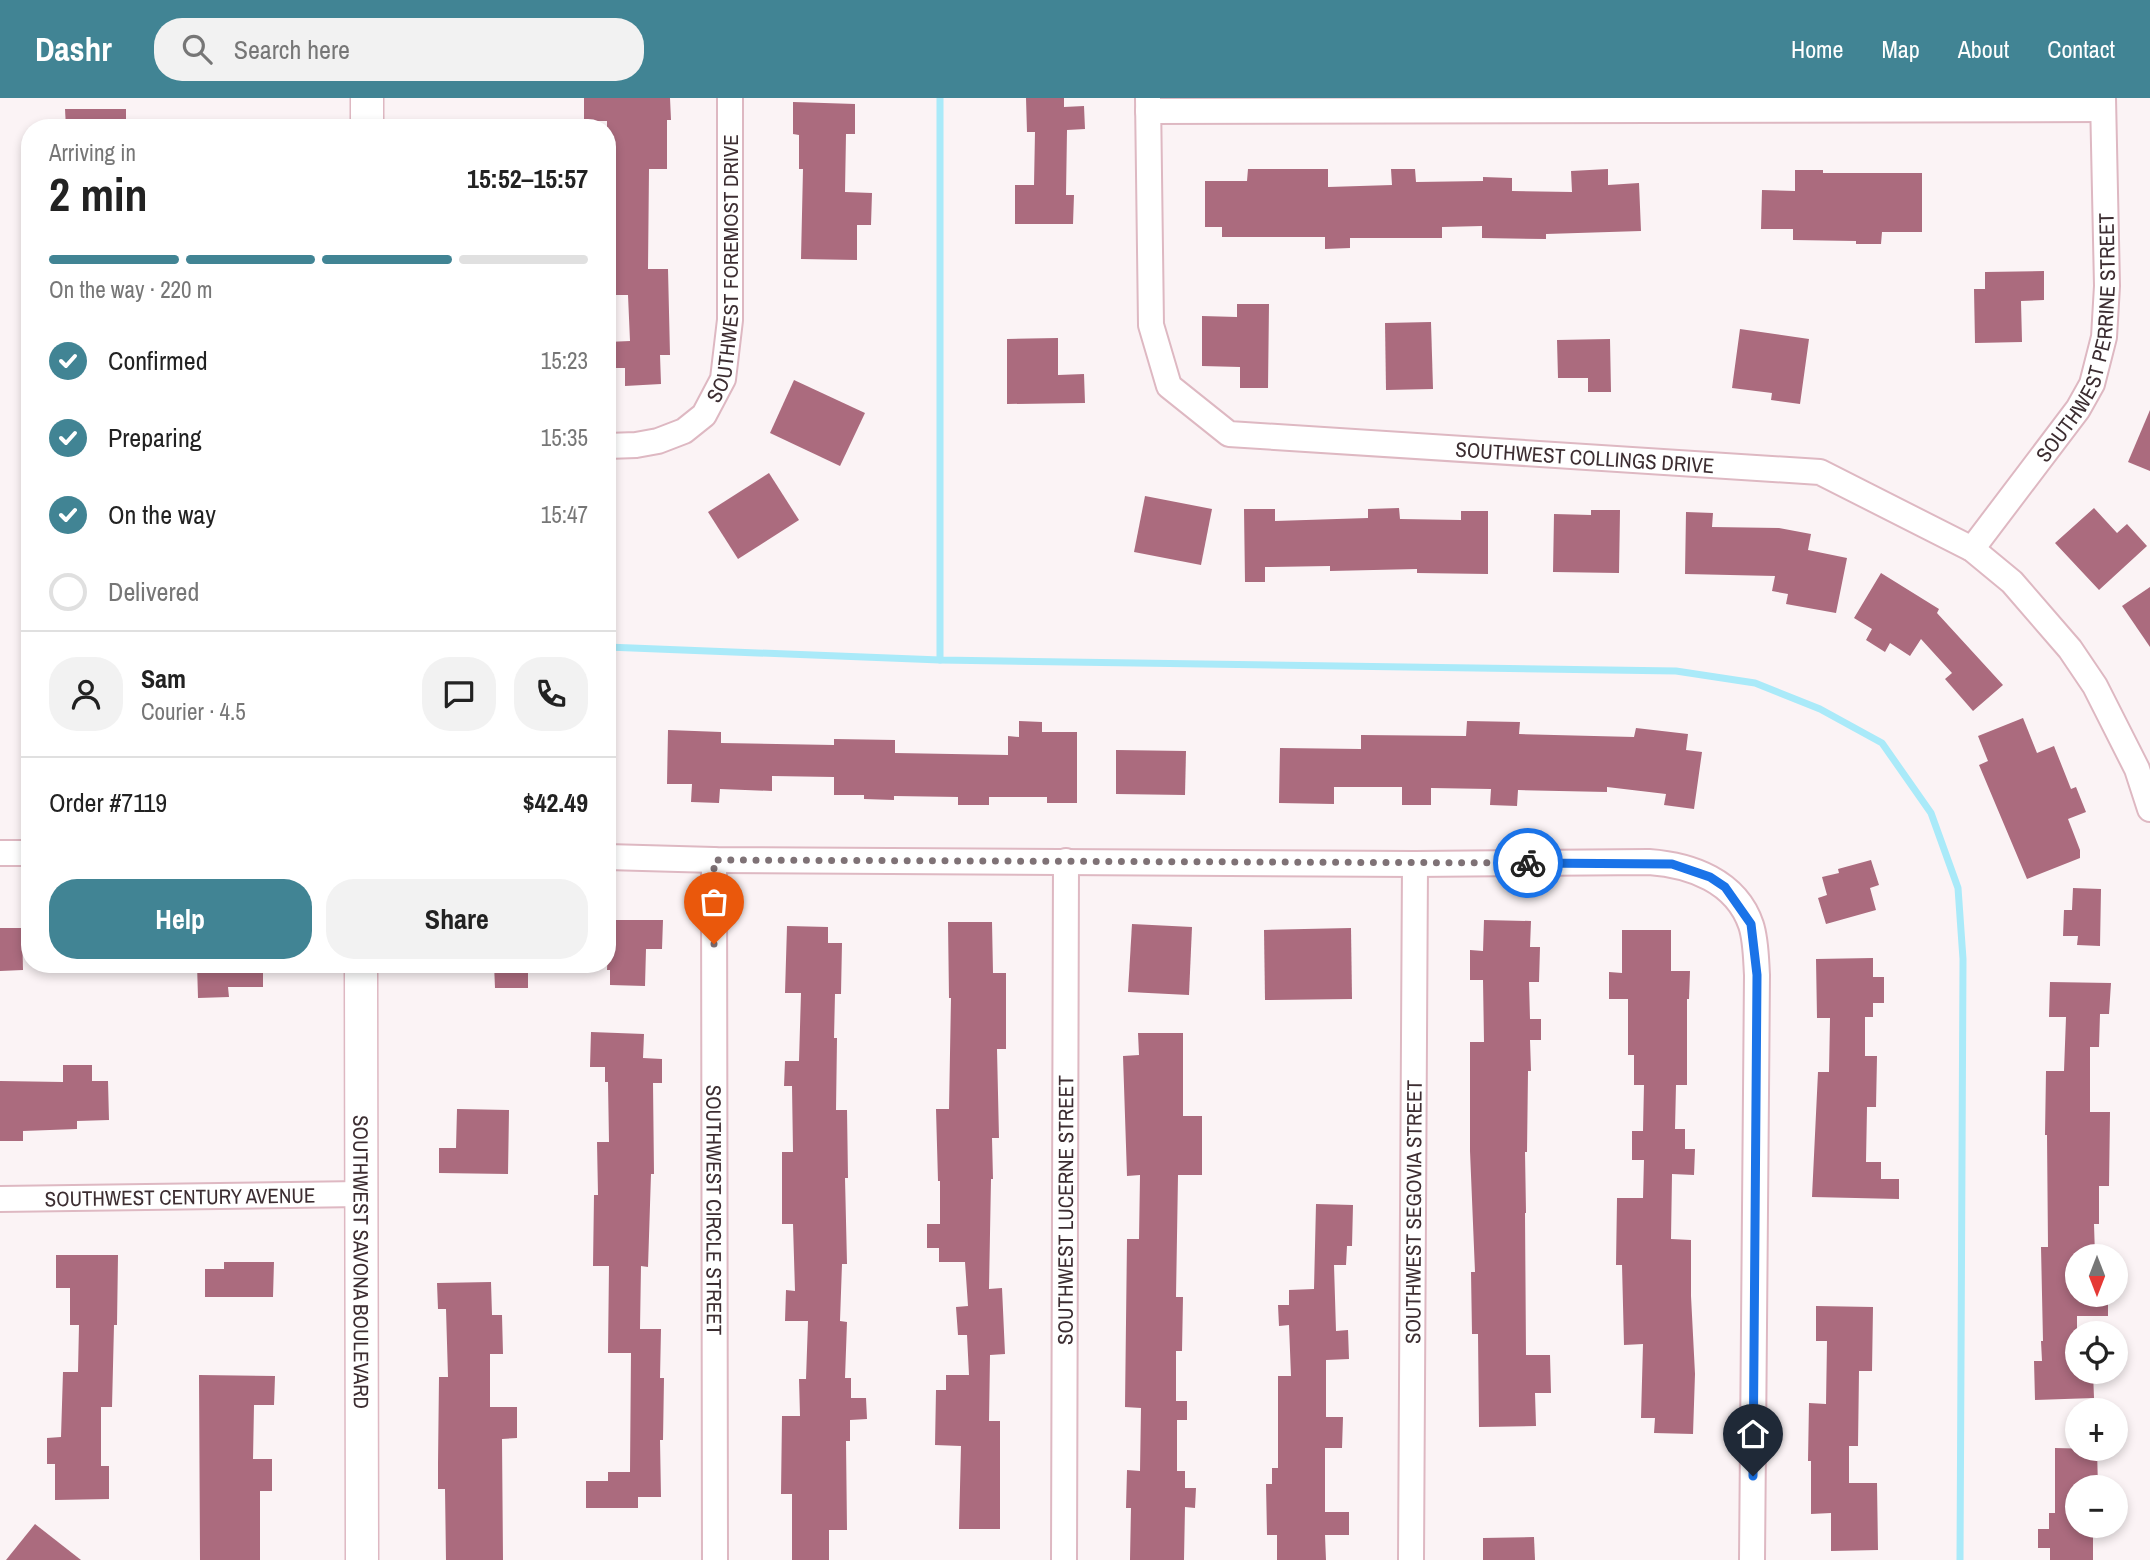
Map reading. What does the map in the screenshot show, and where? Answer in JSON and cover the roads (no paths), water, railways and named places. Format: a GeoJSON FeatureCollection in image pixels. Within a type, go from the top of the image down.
{"type":"FeatureCollection","features":[{"type":"Feature","properties":{"kind":"street"},"geometry":{"type":"LineString","coordinates":[[367,98],[368,119]]}},
{"type":"Feature","properties":{"kind":"street","name":"SOUTHWEST FOREMOST DRIVE"},"geometry":{"type":"LineString","coordinates":[[616,446],[636,446],[684,431],[704,415],[723,379],[730,320],[730,98]]}},
{"type":"Feature","properties":{"kind":"street"},"geometry":{"type":"LineString","coordinates":[[1148,104],[2103,104]]}},
{"type":"Feature","properties":{"kind":"street","name":"SOUTHWEST COLLINGS DRIVE"},"geometry":{"type":"LineString","coordinates":[[1148,104],[1151,325],[1169,386],[1229,434],[1820,472],[1972,549],[2012,582],[2034,605],[2095,686],[2137,769],[2150,809]]}},
{"type":"Feature","properties":{"kind":"street","name":"SOUTHWEST PERRINE STREET"},"geometry":{"type":"LineString","coordinates":[[1972,549],[2078,409],[2092,384],[2099,364],[2104,337],[2107,286],[2103,104]]}},
{"type":"Feature","properties":{"kind":"street"},"geometry":{"type":"LineString","coordinates":[[0,853],[21,853]]}},
{"type":"Feature","properties":{"kind":"street"},"geometry":{"type":"LineString","coordinates":[[616,857],[1415,864],[1649,862],[1692,869],[1725,887],[1751,924],[1757,975],[1752,1560]]}},
{"type":"Feature","properties":{"kind":"street","name":"SOUTHWEST CIRCLE STREET"},"geometry":{"type":"LineString","coordinates":[[714,860],[715,1560]]}},
{"type":"Feature","properties":{"kind":"street","name":"SOUTHWEST LUCERNE STREET"},"geometry":{"type":"LineString","coordinates":[[1064,1560],[1066,861]]}},
{"type":"Feature","properties":{"kind":"street","name":"SOUTHWEST SEGOVIA STREET"},"geometry":{"type":"LineString","coordinates":[[1411,1560],[1415,864]]}},
{"type":"Feature","properties":{"kind":"street","name":"SOUTHWEST SAVONA BOULEVARD"},"geometry":{"type":"LineString","coordinates":[[361,973],[362,1560]]}},
{"type":"Feature","properties":{"kind":"street","name":"SOUTHWEST CENTURY AVENUE"},"geometry":{"type":"LineString","coordinates":[[0,1199],[361,1194]]}},
{"type":"Feature","properties":{"kind":"waterway"},"geometry":{"type":"LineString","coordinates":[[940,98],[940,660]]}},
{"type":"Feature","properties":{"kind":"waterway"},"geometry":{"type":"LineString","coordinates":[[616,647],[940,660],[1676,671],[1755,683],[1820,709],[1882,743],[1931,813],[1958,888],[1963,959],[1960,1560]]}}]}
